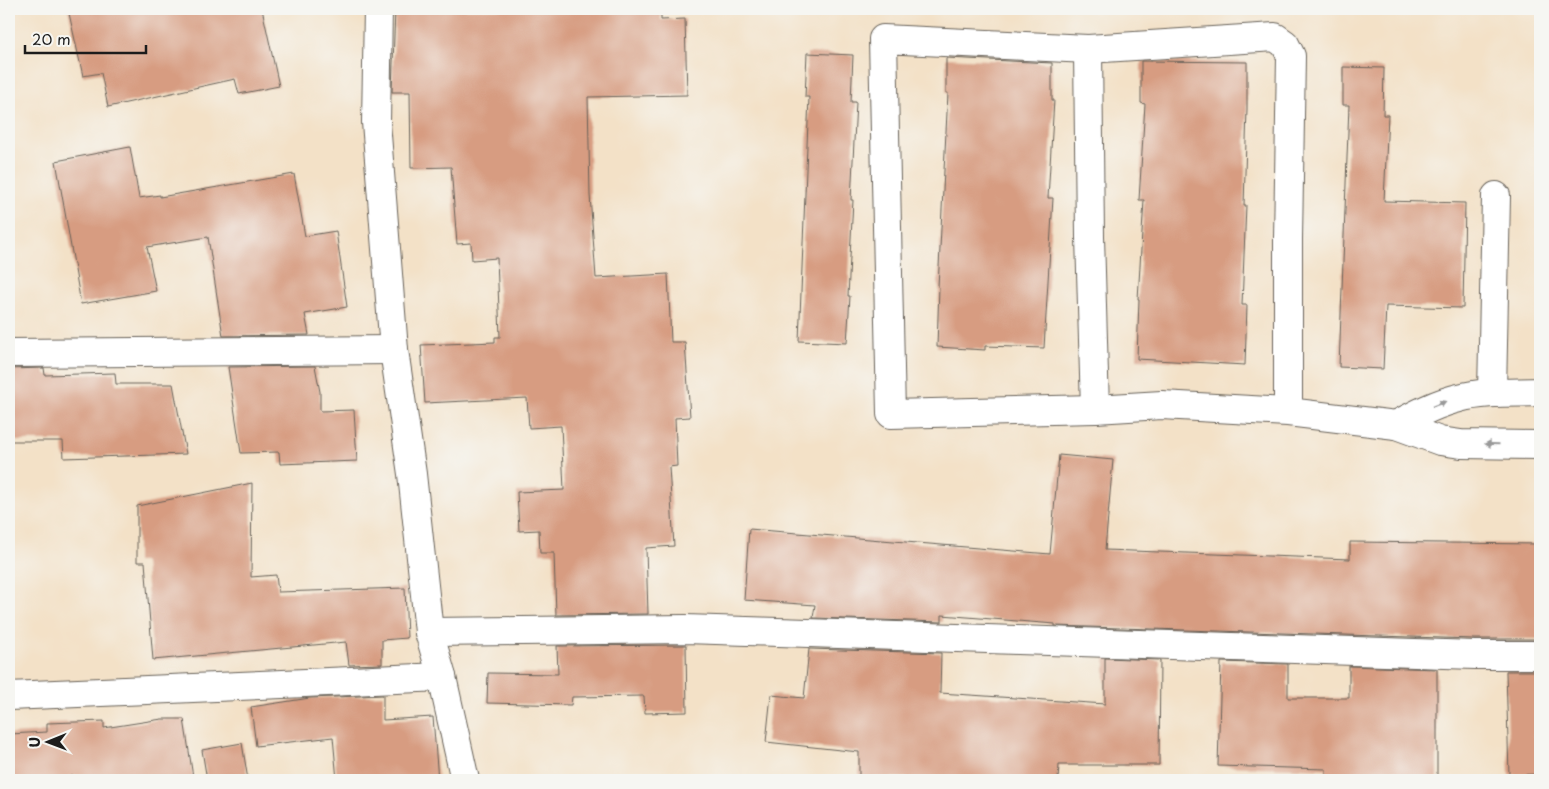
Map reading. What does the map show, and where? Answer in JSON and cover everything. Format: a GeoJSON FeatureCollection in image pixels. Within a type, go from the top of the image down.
{"type":"FeatureCollection","features":[{"type":"Feature","properties":{"kind":"street"},"geometry":{"type":"LineString","coordinates":[[378,9],[376,122],[394,350],[412,474],[430,632],[465,780]]}},
{"type":"Feature","properties":{"kind":"street"},"geometry":{"type":"LineString","coordinates":[[1288,412],[1291,56],[1285,44],[1275,37],[1088,48],[883,39],[891,414],[1095,409],[1162,404],[1288,412],[1396,425],[1440,441],[1461,444],[1540,445]]}},
{"type":"Feature","properties":{"kind":"street"},"geometry":{"type":"LineString","coordinates":[[1088,48],[1090,237],[1095,409]]}},
{"type":"Feature","properties":{"kind":"street"},"geometry":{"type":"LineString","coordinates":[[1492,393],[1496,196]]}},
{"type":"Feature","properties":{"kind":"street"},"geometry":{"type":"LineString","coordinates":[[9,353],[394,350]]}},
{"type":"Feature","properties":{"kind":"street"},"geometry":{"type":"LineString","coordinates":[[1396,425],[1420,412],[1460,397],[1492,393],[1540,392]]}},
{"type":"Feature","properties":{"kind":"street"},"geometry":{"type":"LineString","coordinates":[[430,632],[685,630],[1475,655],[1540,655]]}},
{"type":"Feature","properties":{"kind":"street"},"geometry":{"type":"LineString","coordinates":[[9,696],[442,678]]}},
{"type":"Feature","properties":{"kind":"building"},"geometry":{"type":"Polygon","coordinates":[[[68,9],[262,9],[279,86],[239,94],[235,79],[108,107],[101,73],[83,76],[68,9]]]}},
{"type":"Feature","properties":{"kind":"building"},"geometry":{"type":"Polygon","coordinates":[[[395,9],[661,9],[661,20],[685,19],[687,95],[588,97],[590,195],[596,278],[668,274],[671,342],[685,342],[690,417],[675,418],[677,466],[669,467],[674,546],[646,548],[648,614],[556,615],[554,553],[540,553],[539,530],[519,531],[517,492],[564,490],[561,426],[529,428],[527,398],[425,403],[421,345],[495,342],[495,337],[500,337],[497,258],[472,260],[471,243],[457,244],[451,167],[411,168],[410,92],[392,92],[395,9]]]}},
{"type":"Feature","properties":{"kind":"building"},"geometry":{"type":"Polygon","coordinates":[[[807,53],[853,55],[851,102],[856,102],[847,343],[799,341],[809,97],[805,97],[807,53]]]}},
{"type":"Feature","properties":{"kind":"building"},"geometry":{"type":"Polygon","coordinates":[[[946,58],[1052,63],[1052,100],[1054,100],[1048,198],[1053,198],[1044,348],[985,346],[985,350],[937,347],[938,287],[948,93],[946,93],[946,58]]]}},
{"type":"Feature","properties":{"kind":"building"},"geometry":{"type":"Polygon","coordinates":[[[1141,61],[1247,62],[1244,205],[1246,205],[1242,305],[1247,305],[1245,365],[1137,359],[1138,299],[1144,200],[1139,200],[1145,104],[1141,103],[1141,61]]]}},
{"type":"Feature","properties":{"kind":"building"},"geometry":{"type":"Polygon","coordinates":[[[1343,67],[1384,68],[1383,115],[1388,115],[1384,201],[1465,203],[1463,308],[1386,306],[1383,369],[1339,367],[1349,105],[1343,105],[1343,67]]]}},
{"type":"Feature","properties":{"kind":"building"},"geometry":{"type":"Polygon","coordinates":[[[130,147],[139,198],[160,195],[160,197],[294,174],[305,236],[336,231],[347,307],[305,314],[309,335],[223,336],[208,237],[147,247],[156,291],[81,304],[56,161],[130,147]]]}},
{"type":"Feature","properties":{"kind":"building"},"geometry":{"type":"Polygon","coordinates":[[[315,366],[320,392],[320,411],[354,410],[357,461],[280,464],[279,452],[241,453],[228,367],[315,366]]]}},
{"type":"Feature","properties":{"kind":"building"},"geometry":{"type":"Polygon","coordinates":[[[44,368],[45,375],[115,373],[116,384],[173,384],[186,454],[64,458],[63,441],[9,441],[9,369],[44,368]]]}},
{"type":"Feature","properties":{"kind":"building"},"geometry":{"type":"Polygon","coordinates":[[[1059,455],[1113,460],[1105,550],[1350,559],[1350,542],[1540,544],[1540,639],[1475,639],[1055,626],[1055,624],[942,615],[942,622],[813,618],[815,605],[744,600],[749,529],[1050,554],[1059,455]]]}},
{"type":"Feature","properties":{"kind":"building"},"geometry":{"type":"Polygon","coordinates":[[[252,483],[251,577],[276,575],[278,592],[405,588],[407,638],[382,640],[382,664],[349,665],[346,642],[153,660],[145,562],[137,562],[137,506],[252,483]]]}},
{"type":"Feature","properties":{"kind":"building"},"geometry":{"type":"Polygon","coordinates":[[[686,645],[687,712],[645,713],[644,696],[572,697],[571,705],[487,703],[488,673],[558,674],[557,646],[686,645]]]}},
{"type":"Feature","properties":{"kind":"building"},"geometry":{"type":"Polygon","coordinates":[[[809,649],[941,653],[940,693],[1105,704],[1105,658],[1160,660],[1159,765],[1059,765],[1058,780],[859,777],[859,752],[766,742],[771,695],[804,698],[809,649]]]}},
{"type":"Feature","properties":{"kind":"building"},"geometry":{"type":"Polygon","coordinates":[[[1221,662],[1288,664],[1288,698],[1349,698],[1349,666],[1437,669],[1437,780],[1326,780],[1326,769],[1218,766],[1221,662]]]}},
{"type":"Feature","properties":{"kind":"building"},"geometry":{"type":"Polygon","coordinates":[[[1506,671],[1540,671],[1540,774],[1509,775],[1506,671]]]}},
{"type":"Feature","properties":{"kind":"building"},"geometry":{"type":"Polygon","coordinates":[[[383,695],[383,720],[433,717],[438,780],[337,780],[333,737],[256,746],[251,707],[310,698],[383,695]]]}},
{"type":"Feature","properties":{"kind":"building"},"geometry":{"type":"Polygon","coordinates":[[[162,719],[184,719],[193,777],[173,780],[138,780],[137,775],[71,776],[71,780],[9,780],[9,734],[47,732],[47,723],[104,721],[104,728],[162,719]]]}},
{"type":"Feature","properties":{"kind":"building"},"geometry":{"type":"Polygon","coordinates":[[[242,743],[248,780],[207,780],[202,750],[242,743]]]}}]}
